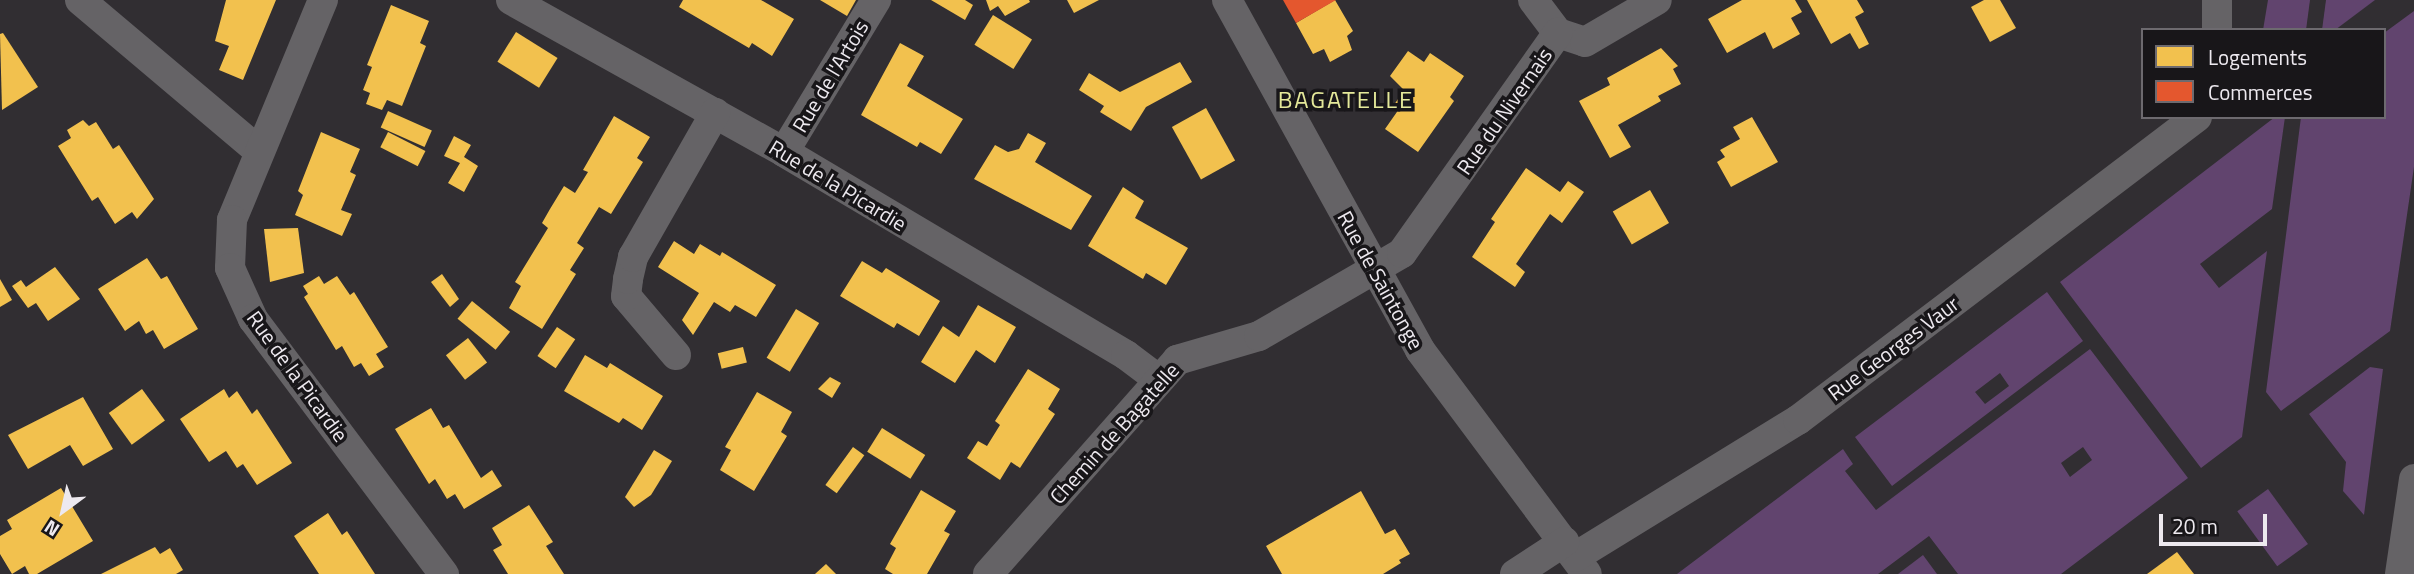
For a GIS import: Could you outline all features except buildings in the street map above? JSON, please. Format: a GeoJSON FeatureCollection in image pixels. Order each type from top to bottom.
{"type":"FeatureCollection","features":[{"type":"Feature","properties":{"kind":"street"},"geometry":{"type":"LineString","coordinates":[[80,0],[260,151]]}},
{"type":"Feature","properties":{"kind":"street","name":"Rue de la Picardie"},"geometry":{"type":"LineString","coordinates":[[323,0],[232,220],[230,268],[253,319],[444,574]]}},
{"type":"Feature","properties":{"kind":"street","name":"Rue de la Picardie"},"geometry":{"type":"LineString","coordinates":[[511,0],[784,152],[1126,355],[1158,379]]}},
{"type":"Feature","properties":{"kind":"street","name":"Rue de l'Artois"},"geometry":{"type":"LineString","coordinates":[[784,152],[876,0]]}},
{"type":"Feature","properties":{"kind":"street","name":"Rue de Saintonge"},"geometry":{"type":"LineString","coordinates":[[1227,0],[1420,351],[1575,558]]}},
{"type":"Feature","properties":{"kind":"street"},"geometry":{"type":"LineString","coordinates":[[1533,0],[1558,33]]}},
{"type":"Feature","properties":{"kind":"street","name":"Rue du Nivernais"},"geometry":{"type":"LineString","coordinates":[[1375,270],[1402,253],[1558,33],[1585,42],[1657,0]]}},
{"type":"Feature","properties":{"kind":"street"},"geometry":{"type":"LineString","coordinates":[[2217,0],[2217,28]]}},
{"type":"Feature","properties":{"kind":"street"},"geometry":{"type":"LineString","coordinates":[[676,355],[626,296],[628,279],[633,257],[715,113]]}},
{"type":"Feature","properties":{"kind":"street","name":"Rue Georges Vaur"},"geometry":{"type":"LineString","coordinates":[[1515,574],[1575,558],[1798,420],[2194,119]]}},
{"type":"Feature","properties":{"kind":"street","name":"Chemin de Bagatelle"},"geometry":{"type":"LineString","coordinates":[[988,574],[1177,360],[1259,336],[1375,270]]}},
{"type":"Feature","properties":{"kind":"street"},"geometry":{"type":"LineString","coordinates":[[2400,574],[2414,479]]}},
{"type":"Feature","properties":{"kind":"shaded area"},"geometry":{"type":"Polygon","coordinates":[[[2268,0],[2310,0],[2306,28],[2263,28],[2268,0]]]}},
{"type":"Feature","properties":{"kind":"shaded area"},"geometry":{"type":"Polygon","coordinates":[[[2326,0],[2375,0],[2338,28],[2322,28],[2326,0]]]}},
{"type":"Feature","properties":{"kind":"shaded area"},"geometry":{"type":"Polygon","coordinates":[[[2414,11],[2414,167],[2390,331],[2281,411],[2266,392],[2301,119],[2386,119],[2386,32],[2414,11]]]}},
{"type":"Feature","properties":{"kind":"shaded area"},"geometry":{"type":"Polygon","coordinates":[[[2272,119],[2285,119],[2272,209],[2200,264],[2219,288],[2267,251],[2242,437],[2201,468],[2060,282],[2272,119]]]}},
{"type":"Feature","properties":{"kind":"shaded area"},"geometry":{"type":"Polygon","coordinates":[[[2047,292],[2083,341],[1892,486],[1855,437],[2047,292]],[[2000,373],[1975,392],[1985,404],[2009,386],[2000,373]]]}},
{"type":"Feature","properties":{"kind":"shaded area"},"geometry":{"type":"Polygon","coordinates":[[[2090,349],[2188,478],[2061,574],[1958,574],[1929,536],[1878,574],[1677,574],[1843,449],[1853,464],[1845,471],[1876,510],[2090,349]],[[2083,447],[2061,463],[2070,477],[2092,460],[2083,447]]]}},
{"type":"Feature","properties":{"kind":"shaded area"},"geometry":{"type":"Polygon","coordinates":[[[2370,367],[2383,369],[2364,515],[2343,491],[2346,462],[2309,414],[2370,367]]]}},
{"type":"Feature","properties":{"kind":"shaded area"},"geometry":{"type":"Polygon","coordinates":[[[2268,489],[2308,544],[2277,566],[2237,511],[2268,489]]]}},
{"type":"Feature","properties":{"kind":"shaded area"},"geometry":{"type":"Polygon","coordinates":[[[1923,555],[1937,574],[1898,574],[1923,555]]]}},
{"type":"Feature","properties":{"kind":"district","name":"BAGATELLE"},"geometry":{"type":"Point","coordinates":[1346,100]}}]}
